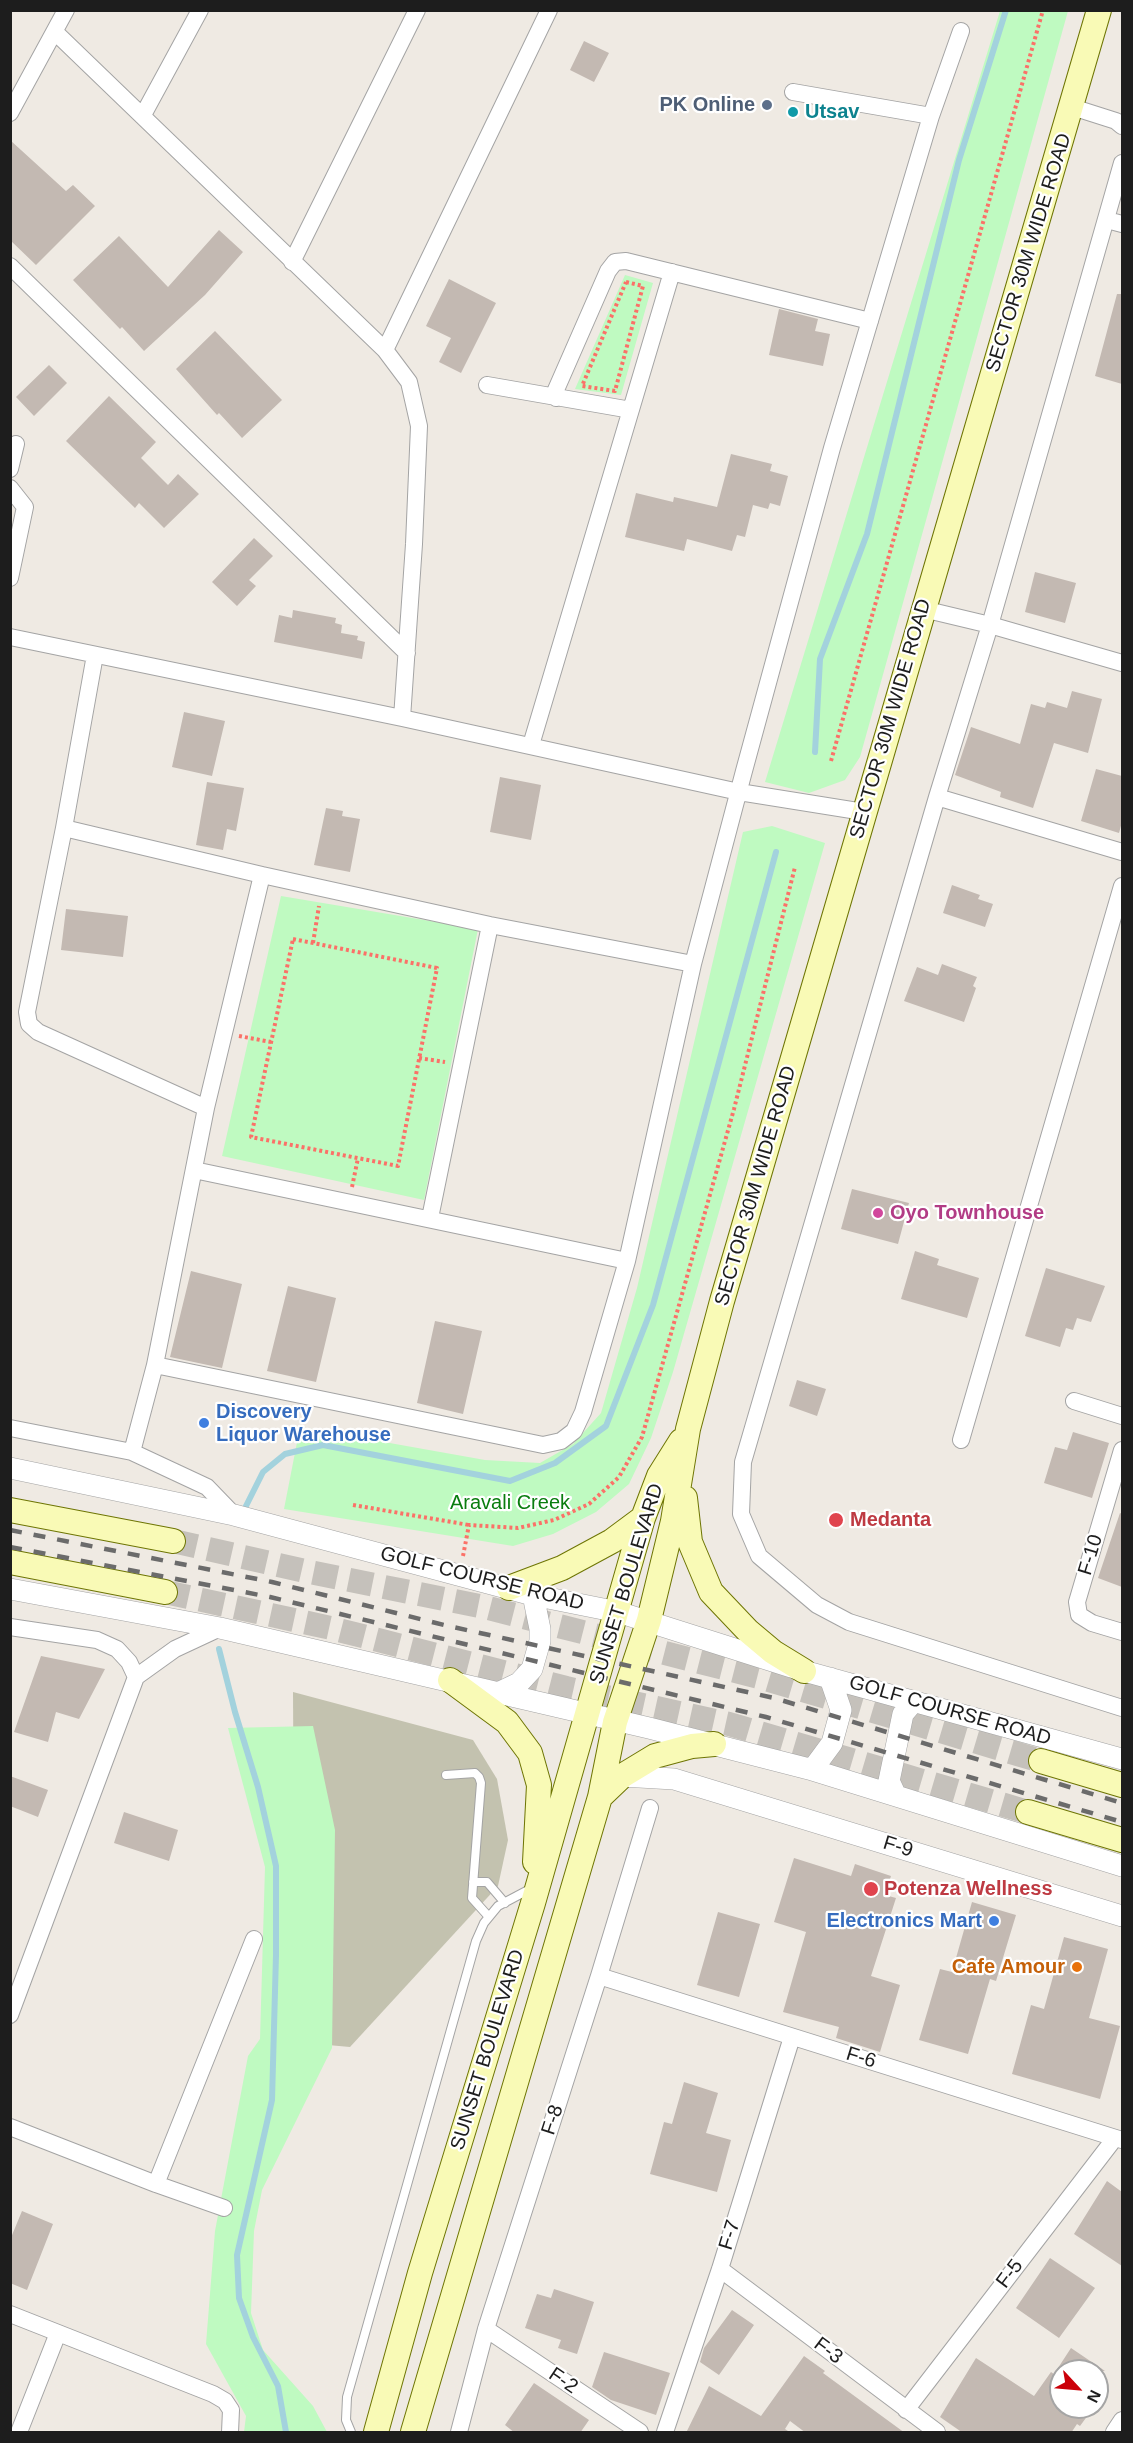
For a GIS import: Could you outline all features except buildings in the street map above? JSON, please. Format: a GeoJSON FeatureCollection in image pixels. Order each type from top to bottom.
{"type":"FeatureCollection","features":[{"type":"Feature","properties":{"kind":"main road","name":"SECTOR 30M WIDE ROAD"},"geometry":{"type":"LineString","coordinates":[[688,1429],[722,1301],[1099,10]]}},
{"type":"Feature","properties":{"kind":"main road","name":"SUNSET BOULEVARD"},"geometry":{"type":"LineString","coordinates":[[376,2433],[420,2273],[618,1612],[643,1518],[659,1476],[688,1429]]}},
{"type":"Feature","properties":{"kind":"main road","name":"SUNSET BOULEVARD"},"geometry":{"type":"LineString","coordinates":[[413,2433],[600,1797],[615,1722],[649,1620],[674,1521],[688,1429]]}},
{"type":"Feature","properties":{"kind":"main road"},"geometry":{"type":"LineString","coordinates":[[688,1429],[684,1487],[690,1542],[711,1592],[748,1631],[773,1652],[804,1671]]}},
{"type":"Feature","properties":{"kind":"main road"},"geometry":{"type":"LineString","coordinates":[[10,1510],[173,1541]]}},
{"type":"Feature","properties":{"kind":"main road"},"geometry":{"type":"LineString","coordinates":[[509,1588],[562,1569],[613,1541],[643,1518]]}},
{"type":"Feature","properties":{"kind":"main road"},"geometry":{"type":"LineString","coordinates":[[10,1562],[165,1592]]}},
{"type":"Feature","properties":{"kind":"main road"},"geometry":{"type":"LineString","coordinates":[[450,1680],[507,1722],[530,1753],[539,1785],[533,1895]]}},
{"type":"Feature","properties":{"kind":"main road"},"geometry":{"type":"LineString","coordinates":[[600,1797],[622,1776],[655,1756],[692,1746],[714,1744]]}},
{"type":"Feature","properties":{"kind":"main road"},"geometry":{"type":"LineString","coordinates":[[1041,1761],[1122,1785]]}},
{"type":"Feature","properties":{"kind":"main road"},"geometry":{"type":"LineString","coordinates":[[1028,1812],[1122,1840]]}},
{"type":"Feature","properties":{"kind":"main road"},"geometry":{"type":"LineString","coordinates":[[420,2273],[458,2286]]}},
{"type":"Feature","properties":{"kind":"street"},"geometry":{"type":"LineString","coordinates":[[10,113],[66,10]]}},
{"type":"Feature","properties":{"kind":"street"},"geometry":{"type":"LineString","coordinates":[[143,115],[200,10]]}},
{"type":"Feature","properties":{"kind":"street"},"geometry":{"type":"LineString","coordinates":[[292,262],[417,10]]}},
{"type":"Feature","properties":{"kind":"street"},"geometry":{"type":"LineString","coordinates":[[385,350],[549,10]]}},
{"type":"Feature","properties":{"kind":"street"},"geometry":{"type":"LineString","coordinates":[[154,1365],[543,1445],[561,1442],[574,1431],[583,1412],[627,1261],[693,964],[832,448],[931,116],[961,31]]}},
{"type":"Feature","properties":{"kind":"street"},"geometry":{"type":"LineString","coordinates":[[54,32],[143,115],[385,350],[409,382],[419,426],[402,718]]}},
{"type":"Feature","properties":{"kind":"street"},"geometry":{"type":"LineString","coordinates":[[793,92],[931,116]]}},
{"type":"Feature","properties":{"kind":"street"},"geometry":{"type":"LineString","coordinates":[[1072,107],[1116,121],[1122,126]]}},
{"type":"Feature","properties":{"kind":"street"},"geometry":{"type":"LineString","coordinates":[[1122,163],[1115,222],[937,797],[743,1462],[741,1514],[759,1556],[817,1605],[849,1622],[1122,1708]]}},
{"type":"Feature","properties":{"kind":"street"},"geometry":{"type":"LineString","coordinates":[[556,398],[555,392],[559,381],[608,271],[615,262],[626,261],[870,321]]}},
{"type":"Feature","properties":{"kind":"street"},"geometry":{"type":"LineString","coordinates":[[10,266],[407,652]]}},
{"type":"Feature","properties":{"kind":"street"},"geometry":{"type":"LineString","coordinates":[[531,745],[672,272]]}},
{"type":"Feature","properties":{"kind":"street"},"geometry":{"type":"LineString","coordinates":[[487,385],[631,410]]}},
{"type":"Feature","properties":{"kind":"street"},"geometry":{"type":"LineString","coordinates":[[10,469],[16,444]]}},
{"type":"Feature","properties":{"kind":"street"},"geometry":{"type":"LineString","coordinates":[[10,488],[25,507],[10,578]]}},
{"type":"Feature","properties":{"kind":"street"},"geometry":{"type":"LineString","coordinates":[[923,609],[990,625],[1122,663]]}},
{"type":"Feature","properties":{"kind":"street"},"geometry":{"type":"LineString","coordinates":[[10,637],[531,745],[738,792],[864,812]]}},
{"type":"Feature","properties":{"kind":"street"},"geometry":{"type":"LineString","coordinates":[[95,655],[64,828],[27,1012],[29,1024],[38,1032],[206,1108]]}},
{"type":"Feature","properties":{"kind":"street"},"geometry":{"type":"LineString","coordinates":[[937,797],[1122,852]]}},
{"type":"Feature","properties":{"kind":"street"},"geometry":{"type":"LineString","coordinates":[[64,828],[262,875],[490,925],[693,964]]}},
{"type":"Feature","properties":{"kind":"street"},"geometry":{"type":"LineString","coordinates":[[132,1452],[154,1365],[206,1108],[262,875]]}},
{"type":"Feature","properties":{"kind":"street"},"geometry":{"type":"LineString","coordinates":[[961,1440],[1122,886]]}},
{"type":"Feature","properties":{"kind":"street"},"geometry":{"type":"LineString","coordinates":[[430,1218],[490,925]]}},
{"type":"Feature","properties":{"kind":"street"},"geometry":{"type":"LineString","coordinates":[[194,1170],[627,1261]]}},
{"type":"Feature","properties":{"kind":"street"},"geometry":{"type":"LineString","coordinates":[[1074,1401],[1122,1416]]}},
{"type":"Feature","properties":{"kind":"street"},"geometry":{"type":"LineString","coordinates":[[10,1428],[132,1452],[207,1487],[234,1515]]}},
{"type":"Feature","properties":{"kind":"street","name":"F-10"},"geometry":{"type":"LineString","coordinates":[[1122,1450],[1077,1602],[1079,1615],[1092,1623],[1122,1632]]}},
{"type":"Feature","properties":{"kind":"street","name":"GOLF COURSE ROAD"},"geometry":{"type":"LineString","coordinates":[[10,1468],[234,1515],[533,1595],[649,1620],[804,1671],[1122,1759]]}},
{"type":"Feature","properties":{"kind":"street"},"geometry":{"type":"LineString","coordinates":[[10,1589],[220,1628],[450,1680],[496,1694],[714,1744],[809,1769],[1122,1866]]}},
{"type":"Feature","properties":{"kind":"street"},"geometry":{"type":"LineString","coordinates":[[496,1694],[519,1683],[532,1669],[540,1641],[533,1595]]}},
{"type":"Feature","properties":{"kind":"street"},"geometry":{"type":"LineString","coordinates":[[10,1627],[97,1640],[117,1649],[129,1662],[136,1677]]}},
{"type":"Feature","properties":{"kind":"street"},"geometry":{"type":"LineString","coordinates":[[10,2015],[136,1677],[175,1649],[220,1628]]}},
{"type":"Feature","properties":{"kind":"street"},"geometry":{"type":"LineString","coordinates":[[809,1769],[815,1766],[832,1743],[841,1710],[830,1678]]}},
{"type":"Feature","properties":{"kind":"street"},"geometry":{"type":"LineString","coordinates":[[896,1796],[889,1781],[903,1714],[914,1701]]}},
{"type":"Feature","properties":{"kind":"street","name":"F-9"},"geometry":{"type":"LineString","coordinates":[[622,1776],[674,1779],[1122,1916]]}},
{"type":"Feature","properties":{"kind":"street","name":"F-8"},"geometry":{"type":"LineString","coordinates":[[459,2433],[486,2329],[650,1808]]}},
{"type":"Feature","properties":{"kind":"street"},"geometry":{"type":"LineString","coordinates":[[156,2184],[254,1939]]}},
{"type":"Feature","properties":{"kind":"street","name":"F-6"},"geometry":{"type":"LineString","coordinates":[[599,1976],[1119,2139]]}},
{"type":"Feature","properties":{"kind":"street","name":"F-7"},"geometry":{"type":"LineString","coordinates":[[665,2433],[720,2269],[792,2037]]}},
{"type":"Feature","properties":{"kind":"street"},"geometry":{"type":"LineString","coordinates":[[10,2127],[224,2208]]}},
{"type":"Feature","properties":{"kind":"street","name":"F-5"},"geometry":{"type":"LineString","coordinates":[[906,2410],[1119,2139]]}},
{"type":"Feature","properties":{"kind":"street","name":"F-3"},"geometry":{"type":"LineString","coordinates":[[720,2269],[937,2433]]}},
{"type":"Feature","properties":{"kind":"street"},"geometry":{"type":"LineString","coordinates":[[10,2314],[225,2401],[231,2410],[230,2433]]}},
{"type":"Feature","properties":{"kind":"street","name":"F-2"},"geometry":{"type":"LineString","coordinates":[[486,2329],[640,2433]]}},
{"type":"Feature","properties":{"kind":"street"},"geometry":{"type":"LineString","coordinates":[[19,2433],[58,2333]]}},
{"type":"Feature","properties":{"kind":"street"},"geometry":{"type":"LineString","coordinates":[[1114,2433],[1122,2420]]}},
{"type":"Feature","properties":{"kind":"lane"},"geometry":{"type":"LineString","coordinates":[[446,1775],[475,1773],[479,1776],[481,1783],[472,1898],[489,1917]]}},
{"type":"Feature","properties":{"kind":"lane"},"geometry":{"type":"LineString","coordinates":[[473,1882],[487,1882],[505,1902]]}},
{"type":"Feature","properties":{"kind":"lane"},"geometry":{"type":"LineString","coordinates":[[351,2433],[346,2420],[347,2397],[476,1941],[498,1906],[533,1895]]}},
{"type":"Feature","properties":{"kind":"path"},"geometry":{"type":"LineString","coordinates":[[831,761],[1043,10]]}},
{"type":"Feature","properties":{"kind":"path"},"geometry":{"type":"LineString","coordinates":[[626,282],[643,286],[615,391],[582,386],[626,282]]}},
{"type":"Feature","properties":{"kind":"path"},"geometry":{"type":"LineString","coordinates":[[353,1505],[469,1525],[518,1528],[554,1520],[589,1504],[619,1477],[642,1437],[734,1109],[795,867]]}},
{"type":"Feature","properties":{"kind":"path"},"geometry":{"type":"LineString","coordinates":[[313,943],[322,888]]}},
{"type":"Feature","properties":{"kind":"path"},"geometry":{"type":"LineString","coordinates":[[293,939],[437,968],[398,1167],[251,1137],[271,1042],[293,939]]}},
{"type":"Feature","properties":{"kind":"path"},"geometry":{"type":"LineString","coordinates":[[224,1034],[271,1042]]}},
{"type":"Feature","properties":{"kind":"path"},"geometry":{"type":"LineString","coordinates":[[419,1058],[461,1065]]}},
{"type":"Feature","properties":{"kind":"path"},"geometry":{"type":"LineString","coordinates":[[349,1202],[358,1158]]}},
{"type":"Feature","properties":{"kind":"path"},"geometry":{"type":"LineString","coordinates":[[459,1574],[469,1525]]}},
{"type":"Feature","properties":{"kind":"shaded area"},"geometry":{"type":"Polygon","coordinates":[[[293,1692],[473,1740],[497,1779],[508,1840],[498,1886],[350,2047],[295,2042],[293,1692]]]}},
{"type":"Feature","properties":{"kind":"green space"},"geometry":{"type":"Polygon","coordinates":[[[1000,11],[1068,11],[860,757],[845,780],[809,793],[765,782],[1000,11]]]}},
{"type":"Feature","properties":{"kind":"green space"},"geometry":{"type":"Polygon","coordinates":[[[625,275],[653,283],[621,395],[575,389],[625,275]]]}},
{"type":"Feature","properties":{"kind":"green space","name":"Aravali Creek"},"geometry":{"type":"Polygon","coordinates":[[[772,826],[825,843],[673,1372],[651,1438],[629,1484],[596,1512],[553,1534],[513,1546],[284,1509],[300,1427],[485,1460],[540,1463],[573,1444],[601,1413],[637,1288],[743,832],[772,826]]]}},
{"type":"Feature","properties":{"kind":"green space"},"geometry":{"type":"Polygon","coordinates":[[[281,896],[478,929],[424,1200],[222,1156],[281,896]]]}},
{"type":"Feature","properties":{"kind":"green space"},"geometry":{"type":"Polygon","coordinates":[[[313,1726],[335,1830],[332,2048],[262,2190],[254,2231],[251,2313],[263,2350],[313,2406],[327,2432],[244,2432],[246,2416],[206,2344],[215,2231],[248,2056],[260,2039],[265,1867],[228,1728],[313,1726]]]}},
{"type":"Feature","properties":{"kind":"waterway"},"geometry":{"type":"LineString","coordinates":[[815,752],[820,659],[867,534],[959,160],[1006,10]]}},
{"type":"Feature","properties":{"kind":"waterway"},"geometry":{"type":"LineString","coordinates":[[243,1512],[263,1472],[285,1454],[323,1445],[510,1481],[555,1463],[606,1426],[653,1305],[776,852]]}},
{"type":"Feature","properties":{"kind":"waterway"},"geometry":{"type":"LineString","coordinates":[[219,1649],[258,1787],[276,1866],[272,2100],[237,2255],[239,2298],[253,2337],[278,2386],[286,2432]]}},
{"type":"Feature","properties":{"kind":"tunnel"},"geometry":{"type":"LineString","coordinates":[[173,1541],[305,1571],[484,1607],[759,1677],[1041,1761]]}},
{"type":"Feature","properties":{"kind":"tunnel"},"geometry":{"type":"LineString","coordinates":[[165,1592],[331,1628],[566,1688],[729,1724],[1028,1812]]}},
{"type":"Feature","properties":{"kind":"railway"},"geometry":{"type":"LineString","coordinates":[[10,1530],[272,1582],[444,1625],[774,1698],[1122,1803]]}},
{"type":"Feature","properties":{"kind":"railway"},"geometry":{"type":"LineString","coordinates":[[10,1547],[270,1597],[766,1717],[1122,1822]]}},
{"type":"Feature","properties":{"kind":"place","name":"PK Online"},"geometry":{"type":"Point","coordinates":[767,105]}},
{"type":"Feature","properties":{"kind":"place","name":"Utsav"},"geometry":{"type":"Point","coordinates":[793,112]}},
{"type":"Feature","properties":{"kind":"place","name":"Oyo Townhouse"},"geometry":{"type":"Point","coordinates":[878,1213]}},
{"type":"Feature","properties":{"kind":"place","name":"Discovery Liquor Warehouse"},"geometry":{"type":"Point","coordinates":[204,1423]}},
{"type":"Feature","properties":{"kind":"place","name":"Medanta"},"geometry":{"type":"Point","coordinates":[836,1520]}},
{"type":"Feature","properties":{"kind":"place","name":"Potenza Wellness"},"geometry":{"type":"Point","coordinates":[871,1889]}},
{"type":"Feature","properties":{"kind":"place","name":"Electronics Mart"},"geometry":{"type":"Point","coordinates":[994,1921]}},
{"type":"Feature","properties":{"kind":"place","name":"Cafe Amour"},"geometry":{"type":"Point","coordinates":[1077,1967]}}]}
